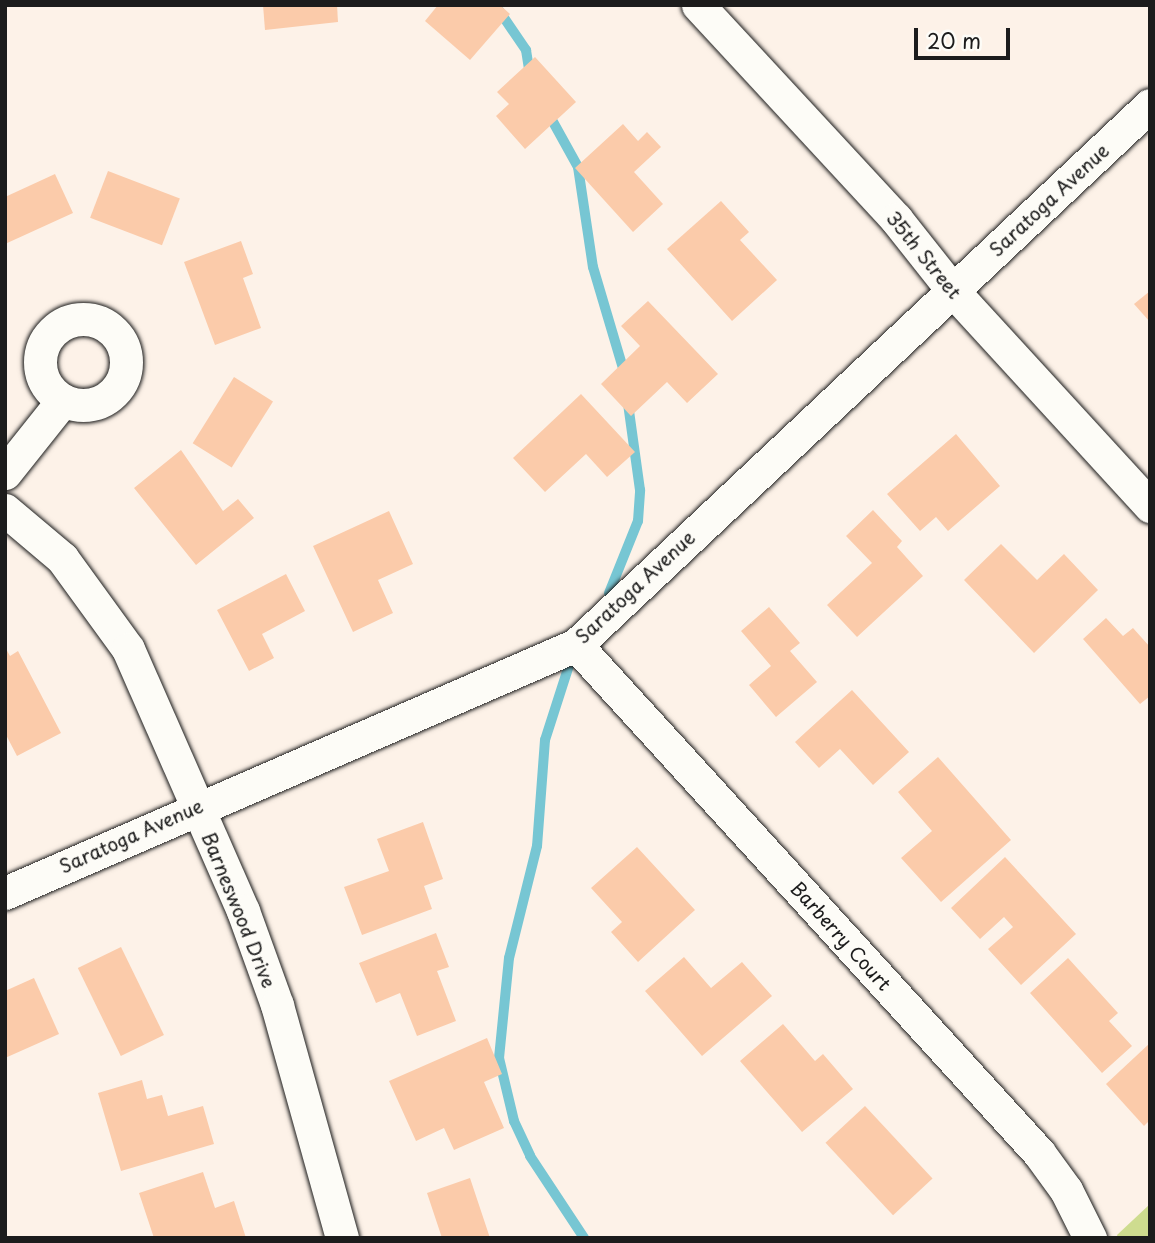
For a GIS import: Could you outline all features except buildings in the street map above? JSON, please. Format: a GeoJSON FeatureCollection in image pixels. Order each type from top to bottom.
{"type":"FeatureCollection","features":[{"type":"Feature","properties":{"kind":"street","name":"35th Street"},"geometry":{"type":"LineString","coordinates":[[698,5],[896,219],[953,291],[1150,506]]}},
{"type":"Feature","properties":{"kind":"street","name":"Saratoga Avenue"},"geometry":{"type":"LineString","coordinates":[[5,892],[196,806],[430,712],[576,645],[1150,106]]}},
{"type":"Feature","properties":{"kind":"street"},"geometry":{"type":"LineString","coordinates":[[5,473],[63,400]]}},
{"type":"Feature","properties":{"kind":"street","name":"Barneswood Drive"},"geometry":{"type":"LineString","coordinates":[[5,510],[62,558],[128,649],[243,911],[277,1005],[342,1238]]}},
{"type":"Feature","properties":{"kind":"street","name":"Barberry Court"},"geometry":{"type":"LineString","coordinates":[[576,645],[1039,1153],[1066,1189],[1090,1238]]}},
{"type":"Feature","properties":{"kind":"green space"},"geometry":{"type":"Polygon","coordinates":[[[1150,1204],[1150,1238],[1118,1238],[1117,1235],[1150,1204]]]}},
{"type":"Feature","properties":{"kind":"waterway"},"geometry":{"type":"LineString","coordinates":[[498,9],[526,50],[530,76]]}},
{"type":"Feature","properties":{"kind":"waterway"},"geometry":{"type":"LineString","coordinates":[[547,111],[578,167],[593,267],[625,375]]}},
{"type":"Feature","properties":{"kind":"waterway"},"geometry":{"type":"LineString","coordinates":[[609,593],[638,521],[640,490],[628,404]]}},
{"type":"Feature","properties":{"kind":"waterway"},"geometry":{"type":"LineString","coordinates":[[572,656],[545,740],[537,846],[509,958],[499,1058],[514,1121],[530,1156],[584,1238]]}}]}
